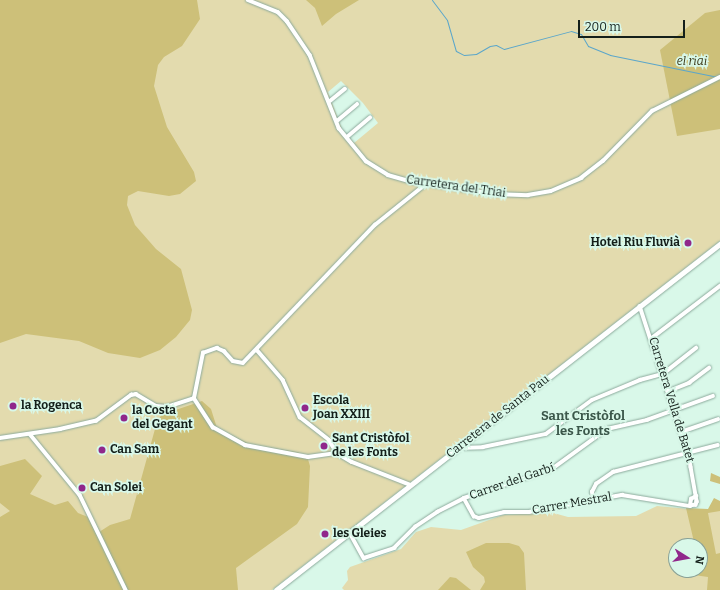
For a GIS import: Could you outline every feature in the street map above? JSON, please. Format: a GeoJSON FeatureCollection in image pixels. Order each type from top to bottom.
{"type":"FeatureCollection","features":[{"type":"Feature","properties":{"kind":"main road","name":"Carretera de Santa Pau"},"geometry":{"type":"LineString","coordinates":[[276,590],[720,244]]}},
{"type":"Feature","properties":{"kind":"street","name":"Carretera del Triai"},"geometry":{"type":"LineString","coordinates":[[248,0],[278,12],[287,21],[308,52],[330,101],[337,121],[347,137],[366,161],[388,174],[427,183],[494,194],[528,195],[551,190],[581,178],[603,161],[652,111],[720,77]]}},
{"type":"Feature","properties":{"kind":"street"},"geometry":{"type":"LineString","coordinates":[[330,101],[345,89]]}},
{"type":"Feature","properties":{"kind":"street"},"geometry":{"type":"LineString","coordinates":[[337,121],[357,104]]}},
{"type":"Feature","properties":{"kind":"street"},"geometry":{"type":"LineString","coordinates":[[347,137],[370,118]]}},
{"type":"Feature","properties":{"kind":"street"},"geometry":{"type":"LineString","coordinates":[[337,453],[315,458],[295,456],[245,445],[213,427],[194,398],[203,353],[214,348],[221,349],[238,364],[243,363],[375,225],[427,183]]}},
{"type":"Feature","properties":{"kind":"street"},"geometry":{"type":"LineString","coordinates":[[652,338],[720,286]]}},
{"type":"Feature","properties":{"kind":"street","name":"Carretera Vella de Batet"},"geometry":{"type":"LineString","coordinates":[[640,306],[652,338],[688,455],[696,496]]}},
{"type":"Feature","properties":{"kind":"street"},"geometry":{"type":"LineString","coordinates":[[459,448],[483,447],[540,436],[597,398],[640,380],[663,374],[696,348]]}},
{"type":"Feature","properties":{"kind":"street"},"geometry":{"type":"LineString","coordinates":[[257,350],[284,380],[300,417],[329,440],[337,453],[352,462],[411,485]]}},
{"type":"Feature","properties":{"kind":"street"},"geometry":{"type":"LineString","coordinates":[[669,391],[689,383],[709,368]]}},
{"type":"Feature","properties":{"kind":"street"},"geometry":{"type":"LineString","coordinates":[[0,438],[30,434],[96,421],[131,394],[136,394],[156,406],[167,407],[194,398]]}},
{"type":"Feature","properties":{"kind":"street","name":"Carrer del Garbí"},"geometry":{"type":"LineString","coordinates":[[350,533],[364,558],[394,548],[424,520],[464,498],[552,469],[611,427],[647,420],[713,396]]}},
{"type":"Feature","properties":{"kind":"street"},"geometry":{"type":"LineString","coordinates":[[681,432],[718,419]]}},
{"type":"Feature","properties":{"kind":"street"},"geometry":{"type":"LineString","coordinates":[[30,434],[80,495],[126,590]]}},
{"type":"Feature","properties":{"kind":"street"},"geometry":{"type":"LineString","coordinates":[[593,500],[593,487],[608,474],[625,468],[688,455],[718,445]]}},
{"type":"Feature","properties":{"kind":"street","name":"Carrer Mestral"},"geometry":{"type":"LineString","coordinates":[[464,498],[474,516],[480,518],[628,495],[690,506]]}},
{"type":"Feature","properties":{"kind":"street"},"geometry":{"type":"LineString","coordinates":[[696,496],[697,504],[690,506],[691,499],[696,496]]}},
{"type":"Feature","properties":{"kind":"green space"},"geometry":{"type":"Polygon","coordinates":[[[0,0],[720,0],[720,241],[272,590],[0,590],[0,0]],[[341,81],[328,92],[342,129],[354,143],[378,123],[363,103],[341,81]]]}},
{"type":"Feature","properties":{"kind":"green space"},"geometry":{"type":"Polygon","coordinates":[[[0,0],[197,0],[200,19],[182,46],[164,57],[158,65],[154,86],[167,127],[194,172],[196,181],[180,194],[169,196],[138,191],[128,196],[127,205],[135,225],[156,249],[181,269],[192,310],[190,320],[176,337],[160,350],[140,358],[108,353],[79,341],[26,334],[0,343],[0,0]]]}},
{"type":"Feature","properties":{"kind":"green space"},"geometry":{"type":"Polygon","coordinates":[[[306,0],[359,0],[336,14],[322,26],[315,8],[306,0]]]}},
{"type":"Feature","properties":{"kind":"green space","name":"el riai"},"geometry":{"type":"Polygon","coordinates":[[[720,10],[720,129],[677,136],[660,50],[705,13],[720,10]]]}},
{"type":"Feature","properties":{"kind":"green space"},"geometry":{"type":"Polygon","coordinates":[[[202,401],[211,409],[217,428],[250,444],[297,452],[307,456],[310,466],[308,507],[297,524],[236,568],[238,590],[0,590],[0,517],[10,511],[0,503],[0,466],[25,459],[42,476],[30,494],[55,505],[68,501],[78,513],[88,517],[96,534],[110,525],[130,519],[155,429],[161,415],[202,401]]]}},
{"type":"Feature","properties":{"kind":"green space"},"geometry":{"type":"Polygon","coordinates":[[[711,473],[720,477],[720,484],[710,481],[711,473]]]}},
{"type":"Feature","properties":{"kind":"green space"},"geometry":{"type":"Polygon","coordinates":[[[714,498],[720,501],[720,511],[708,513],[716,554],[720,553],[720,590],[707,590],[708,538],[693,538],[686,508],[708,509],[714,498]]]}},
{"type":"Feature","properties":{"kind":"green space"},"geometry":{"type":"Polygon","coordinates":[[[657,506],[710,511],[720,509],[720,590],[344,590],[342,588],[348,580],[347,571],[350,567],[401,549],[416,532],[431,527],[461,530],[503,515],[550,512],[568,517],[636,516],[657,506]]]}},
{"type":"Feature","properties":{"kind":"green space"},"geometry":{"type":"Polygon","coordinates":[[[486,543],[509,543],[519,546],[524,553],[526,590],[480,590],[485,582],[484,577],[473,567],[466,552],[486,543]]]}},
{"type":"Feature","properties":{"kind":"green space"},"geometry":{"type":"Polygon","coordinates":[[[450,577],[456,578],[471,590],[438,590],[450,577]]]}},
{"type":"Feature","properties":{"kind":"waterway"},"geometry":{"type":"LineString","coordinates":[[432,0],[447,20],[456,51],[464,55],[476,54],[490,46],[496,45],[504,49],[571,31],[581,34],[588,46],[610,55],[718,77]]}},
{"type":"Feature","properties":{"kind":"place","name":"Hotel Riu Fluvià"},"geometry":{"type":"Point","coordinates":[688,243]}},
{"type":"Feature","properties":{"kind":"place","name":"la Rogenca"},"geometry":{"type":"Point","coordinates":[13,406]}},
{"type":"Feature","properties":{"kind":"place","name":"Escola Joan XXIII"},"geometry":{"type":"Point","coordinates":[305,408]}},
{"type":"Feature","properties":{"kind":"place","name":"la Costa del Gegant"},"geometry":{"type":"Point","coordinates":[124,418]}},
{"type":"Feature","properties":{"kind":"place","name":"Sant Cristòfol de les Fonts"},"geometry":{"type":"Point","coordinates":[324,446]}},
{"type":"Feature","properties":{"kind":"place","name":"Can Sam"},"geometry":{"type":"Point","coordinates":[102,450]}},
{"type":"Feature","properties":{"kind":"place","name":"Can Solei"},"geometry":{"type":"Point","coordinates":[82,488]}},
{"type":"Feature","properties":{"kind":"place","name":"les Gleies"},"geometry":{"type":"Point","coordinates":[325,534]}},
{"type":"Feature","properties":{"kind":"district","name":"Sant Cristòfol les Fonts"},"geometry":{"type":"Point","coordinates":[583,424]}}]}
